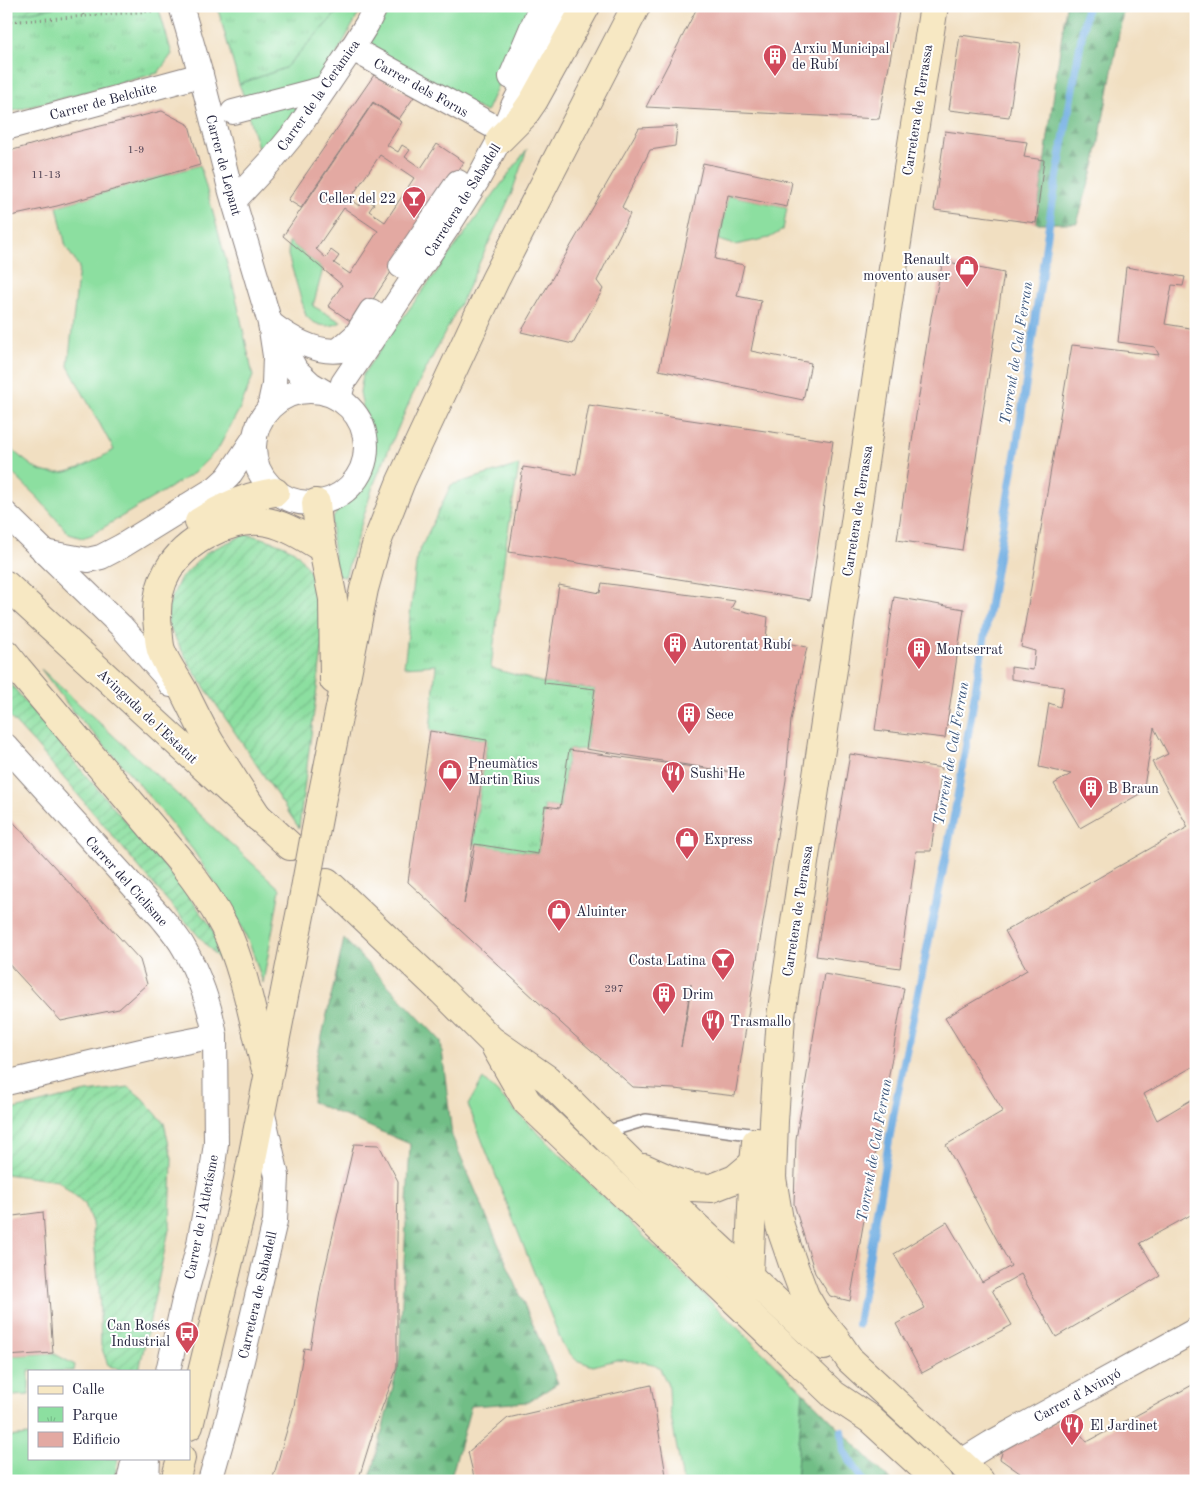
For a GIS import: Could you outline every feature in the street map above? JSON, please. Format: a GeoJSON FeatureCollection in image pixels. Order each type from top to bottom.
{"type":"FeatureCollection","features":[{"type":"Feature","properties":{"kind":"main road"},"geometry":{"type":"LineString","coordinates":[[495,132],[523,116],[534,100],[586,6]]}},
{"type":"Feature","properties":{"kind":"main road"},"geometry":{"type":"LineString","coordinates":[[190,1422],[244,1199],[336,724],[364,588],[378,542],[401,481],[496,280],[636,6]]}},
{"type":"Feature","properties":{"kind":"main road","name":"Carretera de Terrassa"},"geometry":{"type":"LineString","coordinates":[[781,1016],[934,6]]}},
{"type":"Feature","properties":{"kind":"main road"},"geometry":{"type":"LineString","coordinates":[[258,817],[210,742],[161,650],[150,614],[149,596],[156,571],[166,555],[191,529],[218,510],[258,494],[275,492]]}},
{"type":"Feature","properties":{"kind":"main road"},"geometry":{"type":"LineString","coordinates":[[316,503],[322,548],[333,599],[333,662],[336,724]]}},
{"type":"Feature","properties":{"kind":"main road"},"geometry":{"type":"LineString","coordinates":[[161,650],[156,612],[160,587],[172,564],[188,546],[209,533],[230,524],[254,520],[284,526],[322,548]]}},
{"type":"Feature","properties":{"kind":"main road","name":"Avinguda de l'Estatut"},"geometry":{"type":"LineString","coordinates":[[6,585],[290,846]]}},
{"type":"Feature","properties":{"kind":"main road"},"geometry":{"type":"LineString","coordinates":[[6,654],[181,862],[204,892],[224,927],[239,964],[267,1074]]}},
{"type":"Feature","properties":{"kind":"main road"},"geometry":{"type":"LineString","coordinates":[[328,882],[491,1040],[547,1079],[690,1220],[826,1347],[850,1360]]}},
{"type":"Feature","properties":{"kind":"main road"},"geometry":{"type":"LineString","coordinates":[[781,1016],[763,1095],[757,1135],[749,1274],[755,1292],[764,1306],[846,1386],[870,1419]]}},
{"type":"Feature","properties":{"kind":"main road"},"geometry":{"type":"LineString","coordinates":[[781,1016],[772,1178],[780,1226],[805,1296],[816,1315],[850,1360],[980,1481]]}},
{"type":"Feature","properties":{"kind":"main road"},"geometry":{"type":"LineString","coordinates":[[491,1040],[528,1102],[834,1395],[870,1419],[938,1481]]}},
{"type":"Feature","properties":{"kind":"main road"},"geometry":{"type":"LineString","coordinates":[[631,1162],[691,1187],[712,1188],[735,1179],[754,1162]]}},
{"type":"Feature","properties":{"kind":"main road"},"geometry":{"type":"LineString","coordinates":[[175,1481],[180,1460]]}},
{"type":"Feature","properties":{"kind":"street","name":"Carrer de Lepant"},"geometry":{"type":"LineString","coordinates":[[181,6],[234,202],[270,323],[275,356],[274,385],[269,408]]}},
{"type":"Feature","properties":{"kind":"street","name":"Carrer de la Ceràmica"},"geometry":{"type":"LineString","coordinates":[[234,202],[299,127],[352,48],[376,6]]}},
{"type":"Feature","properties":{"kind":"street"},"geometry":{"type":"LineString","coordinates":[[270,323],[299,342],[327,350],[339,350],[356,335],[471,162],[495,132],[541,6]]}},
{"type":"Feature","properties":{"kind":"street","name":"Carretera de Sabadell"},"geometry":{"type":"LineString","coordinates":[[332,396],[343,383],[448,228],[477,180],[495,132],[513,106],[564,6]]}},
{"type":"Feature","properties":{"kind":"street","name":"Carrer dels Forns"},"geometry":{"type":"LineString","coordinates":[[352,48],[495,132]]}},
{"type":"Feature","properties":{"kind":"street","name":"Carrer de Belchite"},"geometry":{"type":"LineString","coordinates":[[6,128],[200,75]]}},
{"type":"Feature","properties":{"kind":"street"},"geometry":{"type":"LineString","coordinates":[[233,112],[326,88]]}},
{"type":"Feature","properties":{"kind":"street","name":"Carretera de Sabadell"},"geometry":{"type":"LineString","coordinates":[[339,350],[351,347],[363,340],[393,308]]}},
{"type":"Feature","properties":{"kind":"street","name":"Carrer de Lepant"},"geometry":{"type":"LineString","coordinates":[[270,323],[296,370],[311,384],[332,396]]}},
{"type":"Feature","properties":{"kind":"street"},"geometry":{"type":"LineString","coordinates":[[302,391],[313,391],[332,396],[347,405],[356,415],[362,426],[366,439],[366,451],[360,474],[351,486],[331,499],[316,503],[295,502],[285,498],[266,483],[259,472],[255,460],[253,446],[260,420],[269,408],[289,395],[302,391]]}},
{"type":"Feature","properties":{"kind":"street"},"geometry":{"type":"LineString","coordinates":[[44,552],[88,560],[100,557],[122,546],[216,488],[228,477],[255,437]]}},
{"type":"Feature","properties":{"kind":"street","name":"Avinguda de l'Estatut"},"geometry":{"type":"LineString","coordinates":[[6,514],[121,626],[164,675],[210,742]]}},
{"type":"Feature","properties":{"kind":"street","name":"Carrer del Ciclisme"},"geometry":{"type":"LineString","coordinates":[[6,746],[161,917],[184,947],[198,976],[214,1026],[215,1036]]}},
{"type":"Feature","properties":{"kind":"street"},"geometry":{"type":"LineString","coordinates":[[6,1083],[154,1048],[215,1036]]}},
{"type":"Feature","properties":{"kind":"street","name":"Carrer de l'Atletísme"},"geometry":{"type":"LineString","coordinates":[[168,1370],[198,1249],[212,1172],[216,1143],[215,1036]]}},
{"type":"Feature","properties":{"kind":"street","name":"Carretera de Sabadell"},"geometry":{"type":"LineString","coordinates":[[210,1481],[229,1415],[275,1221],[277,1176],[261,1106]]}},
{"type":"Feature","properties":{"kind":"street","name":"Carrer d'Avinyó"},"geometry":{"type":"LineString","coordinates":[[960,1462],[1196,1330]]}},
{"type":"Feature","properties":{"kind":"street"},"geometry":{"type":"LineString","coordinates":[[129,1481],[132,1467],[136,1460]]}},
{"type":"Feature","properties":{"kind":"street"},"geometry":{"type":"LineString","coordinates":[[147,1481],[148,1460]]}},
{"type":"Feature","properties":{"kind":"lane"},"geometry":{"type":"LineString","coordinates":[[602,1133],[646,1120],[757,1135]]}},
{"type":"Feature","properties":{"kind":"path"},"geometry":{"type":"LineString","coordinates":[[76,6],[84,17]]}},
{"type":"Feature","properties":{"kind":"path"},"geometry":{"type":"LineString","coordinates":[[6,22],[153,11]]}},
{"type":"Feature","properties":{"kind":"green space"},"geometry":{"type":"Polygon","coordinates":[[[6,6],[158,6],[172,54],[158,73],[6,113],[6,6]]]}},
{"type":"Feature","properties":{"kind":"green space"},"geometry":{"type":"Polygon","coordinates":[[[6,6],[62,6],[6,17],[6,6]]]}},
{"type":"Feature","properties":{"kind":"green space"},"geometry":{"type":"Polygon","coordinates":[[[217,6],[343,6],[285,68],[239,84],[217,6]]]}},
{"type":"Feature","properties":{"kind":"green space"},"geometry":{"type":"Polygon","coordinates":[[[343,6],[363,6],[323,79],[246,102],[239,84],[285,68],[343,6]]]}},
{"type":"Feature","properties":{"kind":"green space"},"geometry":{"type":"Polygon","coordinates":[[[386,6],[530,6],[522,31],[486,112],[365,49],[386,6]]]}},
{"type":"Feature","properties":{"kind":"green space"},"geometry":{"type":"Polygon","coordinates":[[[1066,6],[1124,6],[1095,163],[1077,223],[1036,223],[1066,6]]]}},
{"type":"Feature","properties":{"kind":"green space"},"geometry":{"type":"Polygon","coordinates":[[[298,98],[300,108],[262,160],[247,112],[298,98]]]}},
{"type":"Feature","properties":{"kind":"green space"},"geometry":{"type":"Polygon","coordinates":[[[527,149],[511,195],[463,298],[411,398],[373,486],[345,577],[336,575],[332,520],[342,502],[358,491],[372,466],[374,445],[360,392],[363,374],[527,149]]]}},
{"type":"Feature","properties":{"kind":"green space"},"geometry":{"type":"Polygon","coordinates":[[[200,165],[236,297],[253,376],[239,410],[218,449],[194,473],[91,535],[82,538],[69,534],[38,498],[6,467],[6,445],[37,469],[56,473],[77,469],[114,450],[68,366],[79,267],[66,247],[57,206],[200,165]]]}},
{"type":"Feature","properties":{"kind":"green space"},"geometry":{"type":"Polygon","coordinates":[[[728,195],[787,207],[783,230],[769,238],[735,245],[719,240],[728,195]]]}},
{"type":"Feature","properties":{"kind":"green space"},"geometry":{"type":"Polygon","coordinates":[[[289,241],[323,269],[313,306],[341,322],[327,326],[318,324],[306,316],[288,255],[289,241]]]}},
{"type":"Feature","properties":{"kind":"green space"},"geometry":{"type":"Polygon","coordinates":[[[519,465],[506,544],[491,668],[544,683],[595,689],[586,749],[569,750],[560,808],[545,806],[538,854],[473,844],[487,740],[430,731],[436,665],[404,667],[417,556],[451,485],[519,465]]]}},
{"type":"Feature","properties":{"kind":"green space"},"geometry":{"type":"Polygon","coordinates":[[[246,534],[276,543],[298,554],[328,603],[299,828],[191,667],[168,625],[168,606],[180,579],[207,552],[246,534]]]}},
{"type":"Feature","properties":{"kind":"green space"},"geometry":{"type":"Polygon","coordinates":[[[41,669],[280,889],[263,983],[251,947],[237,917],[193,850],[134,778],[71,709],[41,669]]]}},
{"type":"Feature","properties":{"kind":"green space"},"geometry":{"type":"Polygon","coordinates":[[[6,678],[82,771],[177,881],[211,926],[225,966],[35,744],[6,713],[6,678]]]}},
{"type":"Feature","properties":{"kind":"green space"},"geometry":{"type":"Polygon","coordinates":[[[344,939],[441,1041],[452,1136],[558,1383],[528,1402],[471,1406],[450,1481],[369,1481],[399,1361],[410,1144],[312,1102],[315,1067],[344,939]]]}},
{"type":"Feature","properties":{"kind":"green space"},"geometry":{"type":"Polygon","coordinates":[[[483,1079],[803,1392],[796,1481],[683,1481],[670,1411],[669,1387],[660,1369],[653,1364],[616,1360],[593,1366],[576,1360],[563,1346],[468,1105],[483,1079]]]}},
{"type":"Feature","properties":{"kind":"green space"},"geometry":{"type":"Polygon","coordinates":[[[129,1087],[143,1099],[164,1123],[172,1159],[170,1225],[139,1370],[119,1370],[108,1365],[101,1346],[99,1287],[92,1223],[85,1204],[58,1181],[6,1174],[6,1111],[87,1092],[129,1087]]]}},
{"type":"Feature","properties":{"kind":"green space"},"geometry":{"type":"Polygon","coordinates":[[[53,1353],[75,1365],[74,1370],[28,1370],[28,1395],[12,1396],[6,1387],[6,1356],[53,1353]]]}},
{"type":"Feature","properties":{"kind":"green space"},"geometry":{"type":"Polygon","coordinates":[[[803,1392],[891,1481],[796,1481],[803,1392]]]}},
{"type":"Feature","properties":{"kind":"green space"},"geometry":{"type":"Polygon","coordinates":[[[28,1435],[28,1460],[118,1460],[114,1481],[6,1481],[6,1437],[28,1435]]]}},
{"type":"Feature","properties":{"kind":"building","name":"Arxiu Municipal de Rubí"},"geometry":{"type":"Polygon","coordinates":[[[698,6],[900,6],[879,119],[646,107],[698,6]]]}},
{"type":"Feature","properties":{"kind":"building"},"geometry":{"type":"Polygon","coordinates":[[[960,35],[1020,43],[1009,117],[949,110],[960,35]]]}},
{"type":"Feature","properties":{"kind":"building"},"geometry":{"type":"Polygon","coordinates":[[[374,75],[414,97],[399,119],[373,102],[301,208],[288,200],[374,75]]]}},
{"type":"Feature","properties":{"kind":"building"},"geometry":{"type":"Polygon","coordinates":[[[373,103],[402,122],[387,145],[398,152],[402,145],[410,150],[405,157],[421,168],[437,144],[464,162],[356,325],[328,306],[342,285],[283,236],[373,103]],[[380,155],[350,199],[359,206],[365,198],[374,204],[369,211],[385,222],[414,178],[380,155]],[[344,208],[316,249],[326,258],[331,250],[339,256],[334,263],[350,274],[378,231],[344,208]]]}},
{"type":"Feature","properties":{"kind":"building"},"geometry":{"type":"Polygon","coordinates":[[[162,111],[189,125],[200,165],[57,206],[6,217],[6,152],[72,133],[162,111]]]}},
{"type":"Feature","properties":{"kind":"building"},"geometry":{"type":"Polygon","coordinates":[[[677,126],[675,146],[650,150],[622,207],[630,214],[597,281],[603,289],[573,344],[521,332],[639,128],[677,126]]]}},
{"type":"Feature","properties":{"kind":"building"},"geometry":{"type":"Polygon","coordinates":[[[945,131],[1027,142],[1024,157],[1044,160],[1036,223],[934,210],[945,131]]]}},
{"type":"Feature","properties":{"kind":"building"},"geometry":{"type":"Polygon","coordinates":[[[703,163],[792,182],[787,207],[728,195],[715,259],[744,265],[737,296],[761,301],[751,351],[811,363],[803,400],[659,370],[703,163]]]}},
{"type":"Feature","properties":{"kind":"building"},"geometry":{"type":"Polygon","coordinates":[[[943,261],[1004,273],[962,550],[897,540],[931,317],[943,261]]]}},
{"type":"Feature","properties":{"kind":"building","name":"B Braun"},"geometry":{"type":"Polygon","coordinates":[[[1126,267],[1185,277],[1183,286],[1172,285],[1165,324],[1196,329],[1196,1065],[1144,1094],[1157,1120],[1196,1097],[1196,1212],[1140,1243],[1160,1276],[1056,1337],[1021,1274],[992,1290],[1012,1325],[922,1373],[896,1324],[925,1308],[894,1254],[947,1222],[982,1282],[1011,1266],[946,1145],[1003,1111],[945,1018],[1027,970],[1005,931],[1188,827],[1152,762],[1168,754],[1154,728],[1143,792],[1080,828],[1054,784],[1071,774],[1039,767],[1049,703],[1060,707],[1064,687],[1011,679],[1011,667],[1033,670],[1035,651],[1021,647],[1072,345],[1159,355],[1155,347],[1118,342],[1126,267]]]}},
{"type":"Feature","properties":{"kind":"building"},"geometry":{"type":"Polygon","coordinates":[[[589,405],[833,441],[810,600],[509,552],[523,467],[576,475],[589,405]]]}},
{"type":"Feature","properties":{"kind":"building"},"geometry":{"type":"Polygon","coordinates":[[[602,583],[735,601],[731,608],[768,617],[766,639],[807,647],[791,720],[786,780],[735,1096],[674,1089],[633,1087],[408,882],[430,731],[487,740],[464,904],[475,844],[538,854],[545,806],[560,808],[569,750],[738,773],[586,749],[595,689],[544,683],[559,585],[600,593],[602,583]],[[691,984],[681,1047],[687,1015],[691,984]]]}},
{"type":"Feature","properties":{"kind":"building","name":"Montserrat"},"geometry":{"type":"Polygon","coordinates":[[[894,597],[964,609],[945,738],[875,730],[894,597]]]}},
{"type":"Feature","properties":{"kind":"building"},"geometry":{"type":"Polygon","coordinates":[[[850,754],[942,768],[931,851],[916,851],[900,968],[816,956],[850,754]]]}},
{"type":"Feature","properties":{"kind":"building"},"geometry":{"type":"Polygon","coordinates":[[[6,814],[140,960],[147,984],[119,1009],[61,1021],[6,961],[6,814]]]}},
{"type":"Feature","properties":{"kind":"building"},"geometry":{"type":"Polygon","coordinates":[[[824,974],[904,988],[850,1301],[830,1296],[815,1273],[794,1204],[796,1139],[824,974]]]}},
{"type":"Feature","properties":{"kind":"building"},"geometry":{"type":"Polygon","coordinates":[[[354,1144],[379,1145],[398,1181],[397,1368],[375,1426],[358,1481],[272,1481],[294,1406],[304,1348],[310,1349],[321,1286],[354,1144]]]}},
{"type":"Feature","properties":{"kind":"building"},"geometry":{"type":"Polygon","coordinates":[[[43,1212],[53,1353],[6,1356],[6,1217],[43,1212]]]}},
{"type":"Feature","properties":{"kind":"building"},"geometry":{"type":"Polygon","coordinates":[[[1196,1383],[1196,1481],[1141,1481],[1139,1477],[1133,1481],[1031,1481],[1000,1459],[1003,1450],[1032,1433],[1066,1417],[1087,1442],[1196,1383]]]}},
{"type":"Feature","properties":{"kind":"building"},"geometry":{"type":"Polygon","coordinates":[[[651,1385],[667,1481],[475,1481],[468,1452],[508,1418],[651,1385]]]}},
{"type":"Feature","properties":{"kind":"waterway","name":"Torrent de Cal Ferran"},"geometry":{"type":"LineString","coordinates":[[858,1324],[894,1111],[955,811],[1017,444],[1051,211],[1087,6]]}},
{"type":"Feature","properties":{"kind":"waterway"},"geometry":{"type":"LineString","coordinates":[[842,1431],[844,1451],[863,1481]]}},
{"type":"Feature","properties":{"kind":"place","name":"Arxiu Municipal de Rubí"},"geometry":{"type":"Point","coordinates":[775,77]}},
{"type":"Feature","properties":{"kind":"place","name":"Celler del 22"},"geometry":{"type":"Point","coordinates":[414,219]}},
{"type":"Feature","properties":{"kind":"place","name":"Renault movento auser"},"geometry":{"type":"Point","coordinates":[967,288]}},
{"type":"Feature","properties":{"kind":"place","name":"Autorentat Rubí"},"geometry":{"type":"Point","coordinates":[675,665]}},
{"type":"Feature","properties":{"kind":"place","name":"Montserrat"},"geometry":{"type":"Point","coordinates":[919,670]}},
{"type":"Feature","properties":{"kind":"place","name":"Sece"},"geometry":{"type":"Point","coordinates":[689,735]}},
{"type":"Feature","properties":{"kind":"place","name":"Pneumàtics Martin Rius"},"geometry":{"type":"Point","coordinates":[450,792]}},
{"type":"Feature","properties":{"kind":"place","name":"Sushi He"},"geometry":{"type":"Point","coordinates":[673,794]}},
{"type":"Feature","properties":{"kind":"place","name":"B Braun"},"geometry":{"type":"Point","coordinates":[1091,809]}},
{"type":"Feature","properties":{"kind":"place","name":"Express"},"geometry":{"type":"Point","coordinates":[687,860]}},
{"type":"Feature","properties":{"kind":"place","name":"Aluinter"},"geometry":{"type":"Point","coordinates":[559,932]}},
{"type":"Feature","properties":{"kind":"place","name":"Costa Latina"},"geometry":{"type":"Point","coordinates":[723,981]}},
{"type":"Feature","properties":{"kind":"place","name":"Drim"},"geometry":{"type":"Point","coordinates":[664,1015]}},
{"type":"Feature","properties":{"kind":"place","name":"Trasmallo"},"geometry":{"type":"Point","coordinates":[713,1042]}},
{"type":"Feature","properties":{"kind":"place","name":"Can Rosés Industrial"},"geometry":{"type":"Point","coordinates":[187,1354]}},
{"type":"Feature","properties":{"kind":"place","name":"El Jardinet"},"geometry":{"type":"Point","coordinates":[1072,1446]}}]}
